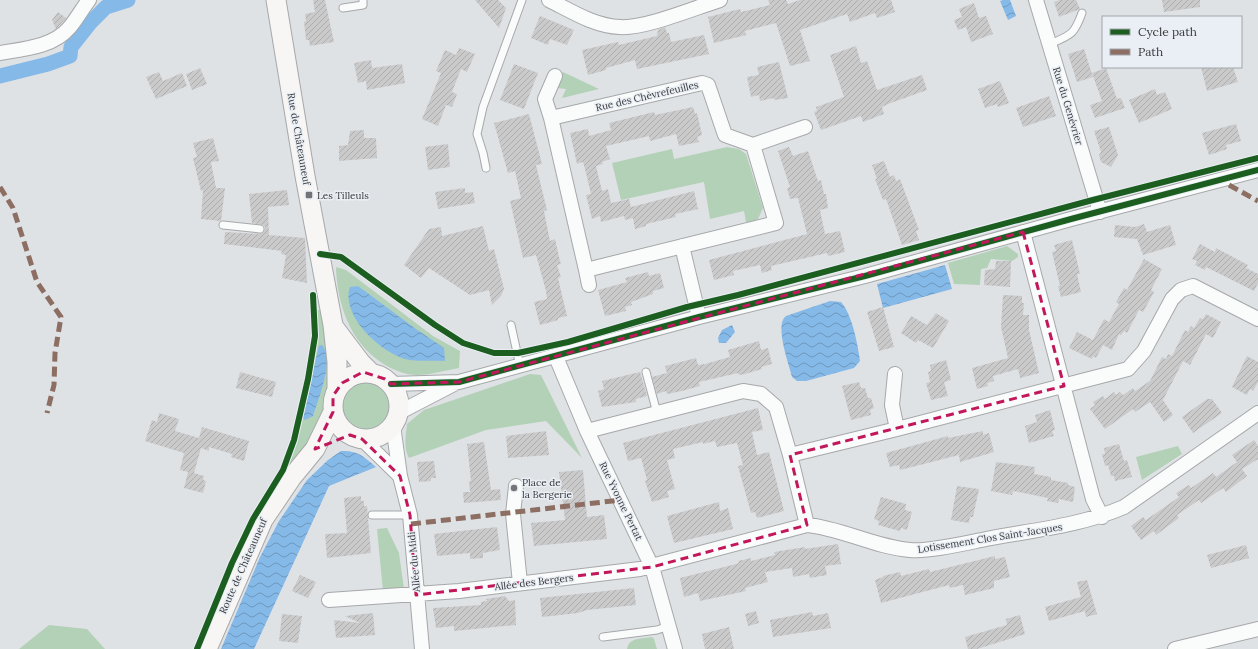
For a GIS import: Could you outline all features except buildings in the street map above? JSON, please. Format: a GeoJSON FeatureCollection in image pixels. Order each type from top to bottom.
{"type":"FeatureCollection","features":[{"type":"Feature","properties":{"kind":"main road","name":"Rue de Châteauneuf"},"geometry":{"type":"LineString","coordinates":[[276,0],[305,176],[333,324],[337,362],[337,389]]}},
{"type":"Feature","properties":{"kind":"main road","name":"Rue de Châteauneuf"},"geometry":{"type":"LineString","coordinates":[[333,324],[361,363],[372,373]]}},
{"type":"Feature","properties":{"kind":"main road"},"geometry":{"type":"LineString","coordinates":[[363,372],[372,373],[385,379],[391,384],[398,398],[395,419],[388,430],[376,437],[356,437],[342,429],[336,421],[333,412],[334,396],[337,389],[348,378],[363,372]]}},
{"type":"Feature","properties":{"kind":"main road","name":"Route de Châteauneuf"},"geometry":{"type":"LineString","coordinates":[[207,649],[263,520],[292,477],[316,449],[333,412]]}},
{"type":"Feature","properties":{"kind":"main road","name":"Route de Châteauneuf"},"geometry":{"type":"LineString","coordinates":[[316,449],[356,437]]}},
{"type":"Feature","properties":{"kind":"street"},"geometry":{"type":"LineString","coordinates":[[0,53],[46,43],[60,37],[69,28],[89,0]]}},
{"type":"Feature","properties":{"kind":"street"},"geometry":{"type":"LineString","coordinates":[[549,0],[583,18],[619,27],[636,26],[720,0]]}},
{"type":"Feature","properties":{"kind":"street","name":"Rue du Genévrier"},"geometry":{"type":"LineString","coordinates":[[1036,0],[1100,212]]}},
{"type":"Feature","properties":{"kind":"street"},"geometry":{"type":"LineString","coordinates":[[555,76],[545,99],[551,118],[589,285]]}},
{"type":"Feature","properties":{"kind":"street","name":"Rue des Chèvrefeuilles"},"geometry":{"type":"LineString","coordinates":[[551,118],[702,83],[708,85],[725,135],[754,145]]}},
{"type":"Feature","properties":{"kind":"street"},"geometry":{"type":"LineString","coordinates":[[586,270],[776,223],[754,145],[805,126]]}},
{"type":"Feature","properties":{"kind":"street"},"geometry":{"type":"LineString","coordinates":[[391,384],[459,382],[556,357],[698,317],[866,276],[1024,232],[1258,170]]}},
{"type":"Feature","properties":{"kind":"street"},"geometry":{"type":"LineString","coordinates":[[1024,232],[1093,499],[1102,517]]}},
{"type":"Feature","properties":{"kind":"street"},"geometry":{"type":"LineString","coordinates":[[682,246],[698,317]]}},
{"type":"Feature","properties":{"kind":"street"},"geometry":{"type":"LineString","coordinates":[[790,455],[1128,369],[1144,352],[1172,299],[1181,290],[1193,286],[1258,319]]}},
{"type":"Feature","properties":{"kind":"street","name":"Rue Yvonne Pertat"},"geometry":{"type":"LineString","coordinates":[[556,357],[587,431],[652,567],[675,649]]}},
{"type":"Feature","properties":{"kind":"street"},"geometry":{"type":"LineString","coordinates":[[895,374],[892,405],[897,429]]}},
{"type":"Feature","properties":{"kind":"street"},"geometry":{"type":"LineString","coordinates":[[395,419],[459,382]]}},
{"type":"Feature","properties":{"kind":"street"},"geometry":{"type":"LineString","coordinates":[[587,431],[743,391],[761,394],[776,407],[790,455],[807,525]]}},
{"type":"Feature","properties":{"kind":"street","name":"Lotissement Clos Saint-Jacques"},"geometry":{"type":"LineString","coordinates":[[807,525],[822,526],[877,545],[912,551],[950,546],[1076,524],[1102,517],[1124,507],[1258,413]]}},
{"type":"Feature","properties":{"kind":"street","name":"Allée du Midi"},"geometry":{"type":"LineString","coordinates":[[395,419],[400,476],[410,515],[422,649]]}},
{"type":"Feature","properties":{"kind":"street"},"geometry":{"type":"LineString","coordinates":[[356,437],[400,476]]}},
{"type":"Feature","properties":{"kind":"street"},"geometry":{"type":"LineString","coordinates":[[516,486],[512,514],[520,583]]}},
{"type":"Feature","properties":{"kind":"street","name":"Allée des Bergers"},"geometry":{"type":"LineString","coordinates":[[330,600],[416,595],[652,567],[807,525]]}},
{"type":"Feature","properties":{"kind":"street"},"geometry":{"type":"LineString","coordinates":[[1175,649],[1258,629]]}},
{"type":"Feature","properties":{"kind":"lane"},"geometry":{"type":"LineString","coordinates":[[344,8],[363,5],[363,0]]}},
{"type":"Feature","properties":{"kind":"lane"},"geometry":{"type":"LineString","coordinates":[[486,168],[484,153],[477,134],[483,107],[522,0]]}},
{"type":"Feature","properties":{"kind":"lane"},"geometry":{"type":"LineString","coordinates":[[1050,44],[1065,38],[1076,30],[1082,13]]}},
{"type":"Feature","properties":{"kind":"lane"},"geometry":{"type":"LineString","coordinates":[[223,225],[260,229]]}},
{"type":"Feature","properties":{"kind":"lane"},"geometry":{"type":"LineString","coordinates":[[511,325],[520,366]]}},
{"type":"Feature","properties":{"kind":"lane"},"geometry":{"type":"LineString","coordinates":[[646,372],[657,413]]}},
{"type":"Feature","properties":{"kind":"lane"},"geometry":{"type":"LineString","coordinates":[[372,515],[410,515]]}},
{"type":"Feature","properties":{"kind":"lane"},"geometry":{"type":"LineString","coordinates":[[603,637],[657,630],[669,626]]}},
{"type":"Feature","properties":{"kind":"highlighted area"},"geometry":{"type":"Polygon","coordinates":[[[1023,232],[1064,386],[790,455],[807,525],[652,567],[416,595],[410,515],[400,476],[362,439],[350,435],[315,449],[333,412],[333,396],[342,383],[363,372],[385,379],[391,384],[401,385],[459,382],[1023,232]]]}},
{"type":"Feature","properties":{"kind":"green space"},"geometry":{"type":"Polygon","coordinates":[[[563,72],[599,89],[562,98],[566,89],[557,88],[563,72]]]}},
{"type":"Feature","properties":{"kind":"green space"},"geometry":{"type":"Polygon","coordinates":[[[727,147],[739,149],[746,154],[763,208],[758,219],[753,223],[746,222],[744,211],[710,219],[704,182],[621,200],[612,163],[672,149],[674,159],[727,147]]]}},
{"type":"Feature","properties":{"kind":"green space"},"geometry":{"type":"Polygon","coordinates":[[[1007,246],[1018,254],[1018,257],[1012,261],[991,259],[987,268],[981,269],[980,285],[954,284],[948,263],[1007,246]]]}},
{"type":"Feature","properties":{"kind":"green space"},"geometry":{"type":"Polygon","coordinates":[[[336,267],[346,270],[433,336],[460,351],[459,368],[428,374],[412,375],[403,373],[382,363],[371,354],[361,344],[347,321],[339,295],[336,267]]]}},
{"type":"Feature","properties":{"kind":"green space"},"geometry":{"type":"Polygon","coordinates":[[[316,310],[322,310],[333,376],[325,395],[323,415],[319,428],[291,467],[288,466],[310,388],[316,347],[316,310]]]}},
{"type":"Feature","properties":{"kind":"green space"},"geometry":{"type":"Polygon","coordinates":[[[530,374],[541,375],[582,458],[546,421],[486,430],[409,458],[405,446],[407,424],[424,410],[530,374]]]}},
{"type":"Feature","properties":{"kind":"green space"},"geometry":{"type":"Polygon","coordinates":[[[360,382],[370,382],[382,389],[389,401],[389,411],[382,423],[370,430],[360,430],[352,426],[345,419],[341,411],[341,401],[345,393],[352,386],[360,382]]]}},
{"type":"Feature","properties":{"kind":"green space"},"geometry":{"type":"Polygon","coordinates":[[[1178,446],[1182,454],[1142,480],[1136,457],[1178,446]]]}},
{"type":"Feature","properties":{"kind":"green space"},"geometry":{"type":"Polygon","coordinates":[[[387,528],[399,553],[404,589],[383,591],[377,529],[387,528]]]}},
{"type":"Feature","properties":{"kind":"green space"},"geometry":{"type":"Polygon","coordinates":[[[49,625],[87,629],[105,649],[19,649],[49,625]]]}},
{"type":"Feature","properties":{"kind":"green space"},"geometry":{"type":"Polygon","coordinates":[[[652,637],[657,649],[627,649],[630,642],[633,640],[652,637]]]}},
{"type":"Feature","properties":{"kind":"water"},"geometry":{"type":"Polygon","coordinates":[[[1010,0],[1016,16],[1008,20],[1000,1],[1010,0]]]}},
{"type":"Feature","properties":{"kind":"water"},"geometry":{"type":"Polygon","coordinates":[[[945,265],[952,289],[883,308],[877,284],[945,265]]]}},
{"type":"Feature","properties":{"kind":"water"},"geometry":{"type":"Polygon","coordinates":[[[358,286],[444,348],[445,361],[405,359],[384,349],[374,341],[356,320],[351,309],[348,298],[350,287],[358,286]]]}},
{"type":"Feature","properties":{"kind":"water"},"geometry":{"type":"Polygon","coordinates":[[[830,301],[841,302],[845,307],[856,338],[860,361],[854,368],[806,381],[797,381],[792,377],[783,345],[781,328],[783,321],[786,316],[830,301]]]}},
{"type":"Feature","properties":{"kind":"water"},"geometry":{"type":"Polygon","coordinates":[[[732,325],[735,332],[726,343],[719,343],[718,338],[722,330],[732,325]]]}},
{"type":"Feature","properties":{"kind":"water"},"geometry":{"type":"Polygon","coordinates":[[[322,345],[326,352],[327,360],[324,380],[313,416],[305,420],[303,418],[317,354],[319,346],[322,345]]]}},
{"type":"Feature","properties":{"kind":"water"},"geometry":{"type":"Polygon","coordinates":[[[341,451],[356,453],[376,467],[329,486],[254,649],[221,649],[260,557],[279,521],[307,480],[328,460],[341,451]]]}},
{"type":"Feature","properties":{"kind":"waterway"},"geometry":{"type":"LineString","coordinates":[[0,76],[48,64],[70,56],[71,47],[90,23],[106,7],[128,0]]}},
{"type":"Feature","properties":{"kind":"marked path"},"geometry":{"type":"LineString","coordinates":[[1229,185],[1258,201]]}},
{"type":"Feature","properties":{"kind":"marked path"},"geometry":{"type":"LineString","coordinates":[[0,187],[13,208],[37,282],[61,317],[55,353],[54,385],[47,413]]}},
{"type":"Feature","properties":{"kind":"marked path"},"geometry":{"type":"LineString","coordinates":[[411,524],[621,500]]}},
{"type":"Feature","properties":{"kind":"cycle path"},"geometry":{"type":"LineString","coordinates":[[320,254],[341,257],[435,325],[463,343],[494,353],[518,353],[568,342],[687,307],[738,295],[1089,201],[1258,158]]}},
{"type":"Feature","properties":{"kind":"cycle path"},"geometry":{"type":"LineString","coordinates":[[391,384],[459,382],[699,317],[865,276],[1071,219],[1258,170]]}},
{"type":"Feature","properties":{"kind":"cycle path"},"geometry":{"type":"LineString","coordinates":[[197,649],[232,563],[253,519],[283,470],[294,440],[308,379],[315,336],[313,295]]}},
{"type":"Feature","properties":{"kind":"place","name":"Les Tilleuls"},"geometry":{"type":"Point","coordinates":[309,195]}},
{"type":"Feature","properties":{"kind":"place","name":"Place de la Bergerie"},"geometry":{"type":"Point","coordinates":[514,488]}}]}
